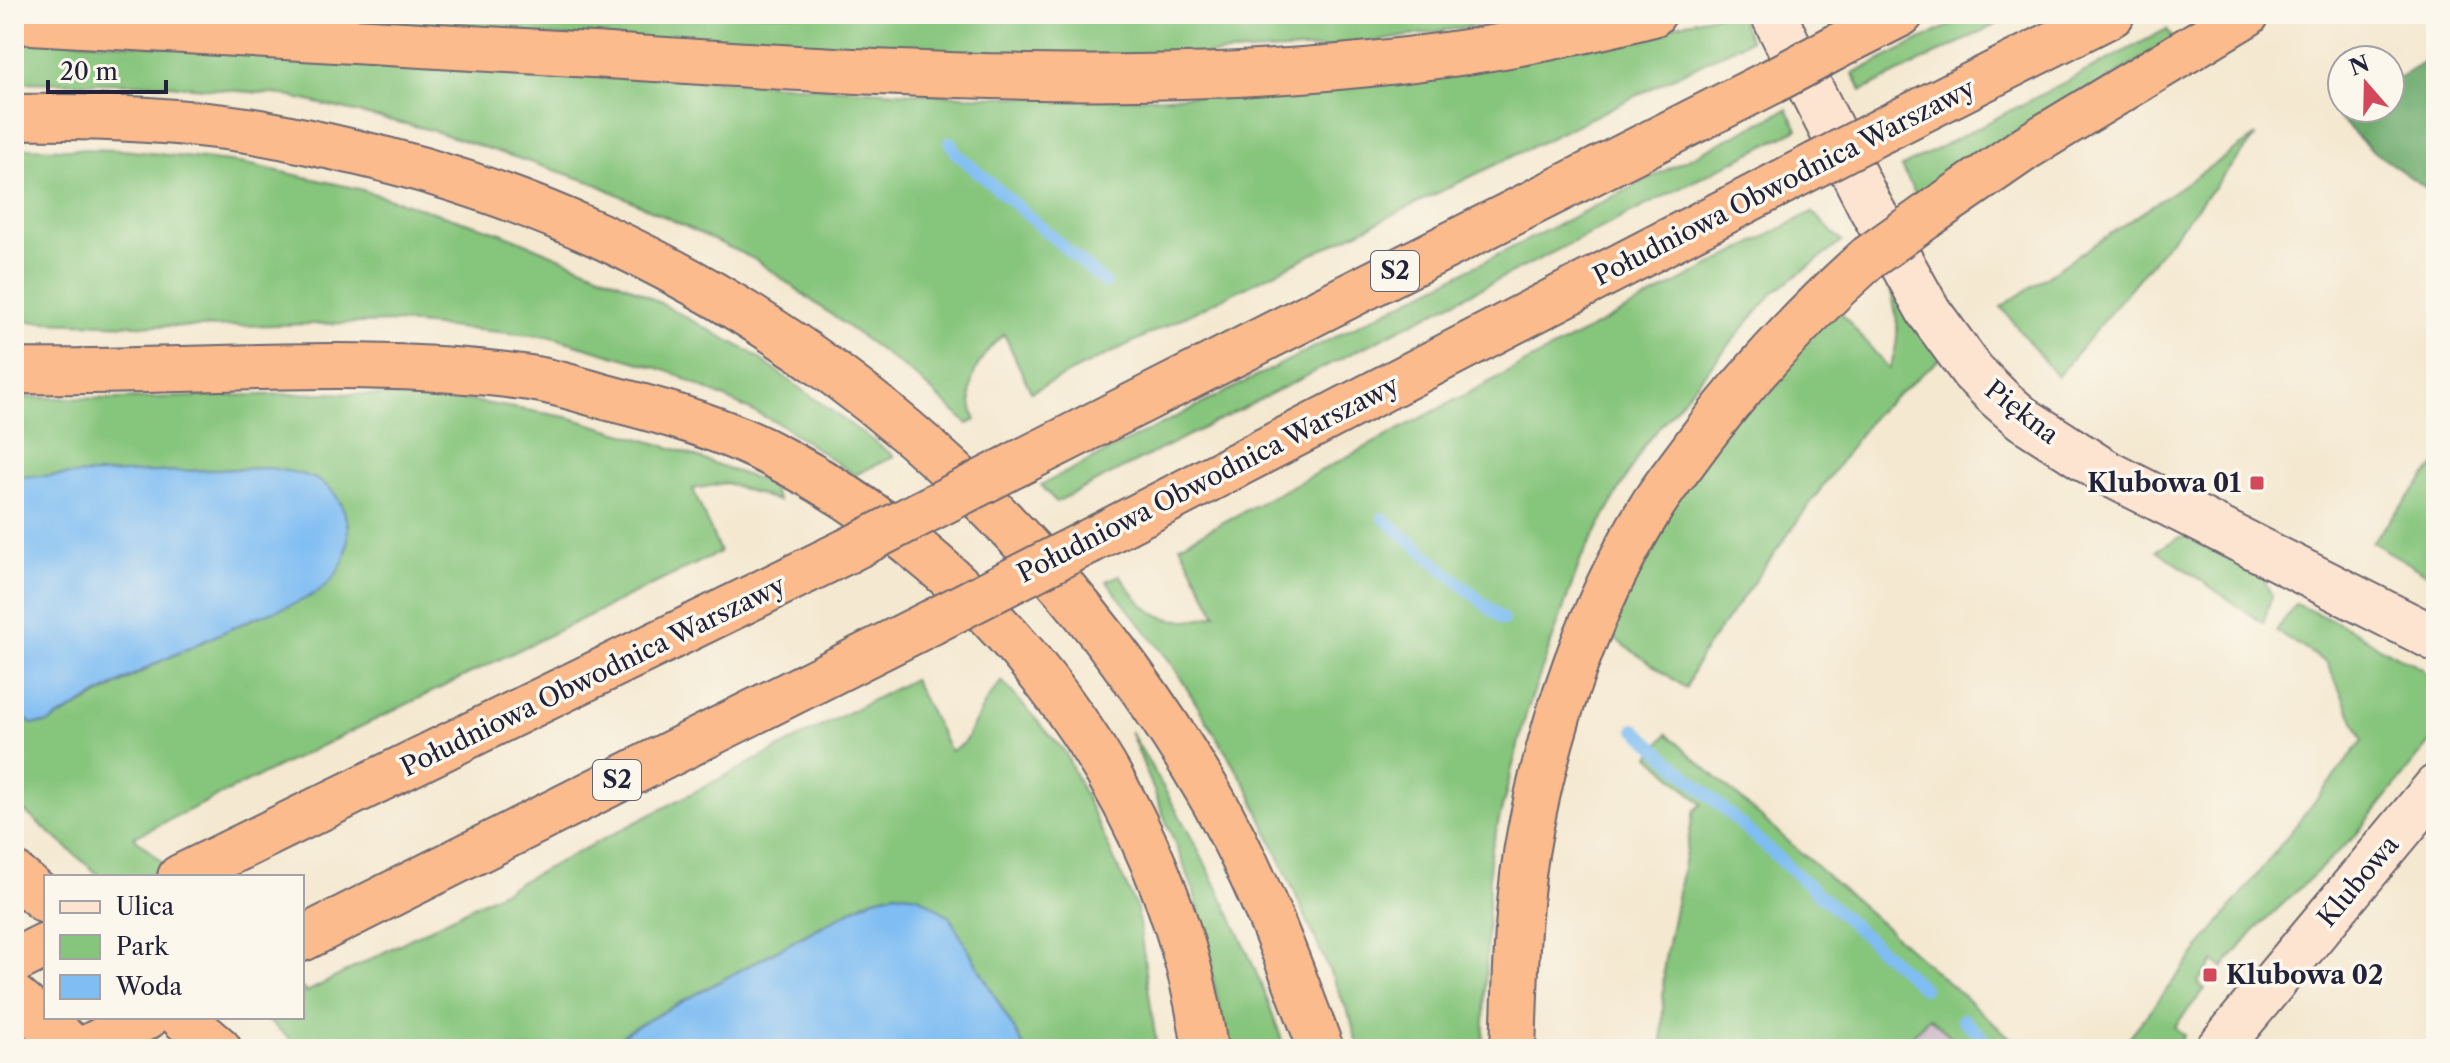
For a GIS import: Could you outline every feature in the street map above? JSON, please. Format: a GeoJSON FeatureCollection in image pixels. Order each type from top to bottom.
{"type":"FeatureCollection","features":[{"type":"Feature","properties":{"kind":"highway"},"geometry":{"type":"LineString","coordinates":[[14,21],[783,66],[986,76],[1126,78],[1272,73],[1442,54],[1533,40],[1653,14]]}},
{"type":"Feature","properties":{"kind":"highway","name":"Południowa Obwodnica Warszawy"},"geometry":{"type":"LineString","coordinates":[[184,875],[847,551],[1901,14]]}},
{"type":"Feature","properties":{"kind":"highway","name":"Południowa Obwodnica Warszawy"},"geometry":{"type":"LineString","coordinates":[[304,938],[932,622],[2112,14]]}},
{"type":"Feature","properties":{"kind":"highway"},"geometry":{"type":"LineString","coordinates":[[1513,1049],[1518,937],[1530,833],[1557,717],[1601,602],[1650,508],[1720,410],[1787,335],[1868,258],[2027,147],[2247,14]]}},
{"type":"Feature","properties":{"kind":"highway"},"geometry":{"type":"LineString","coordinates":[[14,117],[108,116],[250,130],[392,160],[521,201],[634,251],[756,320],[841,376],[914,436],[1007,522],[1093,621],[1159,711],[1208,792],[1272,916],[1321,1049]]}},
{"type":"Feature","properties":{"kind":"highway"},"geometry":{"type":"LineString","coordinates":[[14,371],[424,368],[534,378],[680,416],[778,457],[872,513],[961,586],[1030,659],[1082,730],[1125,801],[1172,910],[1200,1011],[1205,1049]]}},
{"type":"Feature","properties":{"kind":"highway"},"geometry":{"type":"LineString","coordinates":[[14,874],[44,899]]}},
{"type":"Feature","properties":{"kind":"highway"},"geometry":{"type":"LineString","coordinates":[[14,961],[44,946]]}},
{"type":"Feature","properties":{"kind":"highway"},"geometry":{"type":"LineString","coordinates":[[14,997],[75,1049]]}},
{"type":"Feature","properties":{"kind":"highway"},"geometry":{"type":"LineString","coordinates":[[84,1049],[143,1019]]}},
{"type":"Feature","properties":{"kind":"highway"},"geometry":{"type":"LineString","coordinates":[[184,1019],[219,1049]]}},
{"type":"Feature","properties":{"kind":"street","name":"Piękna"},"geometry":{"type":"LineString","coordinates":[[1773,14],[1871,208],[1929,312],[1973,372],[1999,398],[2022,418],[2104,471],[2436,639]]}},
{"type":"Feature","properties":{"kind":"street","name":"Klubowa"},"geometry":{"type":"LineString","coordinates":[[2218,1049],[2436,787]]}},
{"type":"Feature","properties":{"kind":"shaded area"},"geometry":{"type":"Polygon","coordinates":[[[1929,1016],[1965,1049],[1901,1049],[1929,1016]]]}},
{"type":"Feature","properties":{"kind":"green space"},"geometry":{"type":"Polygon","coordinates":[[[201,14],[1550,14],[1340,47],[1173,56],[991,54],[576,37],[201,14]]]}},
{"type":"Feature","properties":{"kind":"green space"},"geometry":{"type":"Polygon","coordinates":[[[1721,14],[1739,14],[1750,40],[1031,392],[1004,334],[987,352],[975,372],[970,395],[976,420],[968,424],[914,375],[756,260],[594,183],[431,130],[283,95],[158,84],[14,82],[14,37],[963,96],[1128,99],[1244,93],[1623,38],[1721,14]]]}},
{"type":"Feature","properties":{"kind":"green space"},"geometry":{"type":"Polygon","coordinates":[[[1972,14],[2017,14],[1862,91],[1853,74],[1972,14]]]}},
{"type":"Feature","properties":{"kind":"green space"},"geometry":{"type":"Polygon","coordinates":[[[2167,29],[2174,40],[1915,194],[1902,167],[2167,29]]]}},
{"type":"Feature","properties":{"kind":"green space"},"geometry":{"type":"Polygon","coordinates":[[[2436,55],[2436,195],[2370,149],[2345,124],[2406,124],[2406,74],[2436,55]]]}},
{"type":"Feature","properties":{"kind":"green space"},"geometry":{"type":"Polygon","coordinates":[[[1787,109],[1798,129],[1056,502],[1041,485],[1787,109]]]}},
{"type":"Feature","properties":{"kind":"green space"},"geometry":{"type":"Polygon","coordinates":[[[2256,136],[2057,377],[2001,307],[2256,136]]]}},
{"type":"Feature","properties":{"kind":"green space"},"geometry":{"type":"Polygon","coordinates":[[[14,148],[123,150],[246,164],[359,189],[501,233],[629,286],[750,352],[894,456],[855,475],[780,424],[668,371],[551,337],[396,322],[197,327],[14,321],[14,148]]]}},
{"type":"Feature","properties":{"kind":"green space"},"geometry":{"type":"Polygon","coordinates":[[[1812,212],[1842,242],[1773,293],[1645,444],[1581,559],[1526,714],[1490,855],[1483,1049],[1358,1049],[1351,1019],[1249,790],[1172,664],[1106,581],[1120,575],[1139,600],[1159,616],[1184,620],[1216,614],[1180,545],[1812,212]]]}},
{"type":"Feature","properties":{"kind":"green space"},"geometry":{"type":"Polygon","coordinates":[[[1887,279],[1942,357],[1874,415],[1699,658],[1686,688],[1606,633],[1652,538],[1713,442],[1836,307],[1889,369],[1896,346],[1897,324],[1887,279]]]}},
{"type":"Feature","properties":{"kind":"green space"},"geometry":{"type":"Polygon","coordinates":[[[329,393],[460,399],[567,417],[675,449],[770,484],[778,501],[726,483],[693,489],[720,552],[134,837],[176,875],[99,875],[14,802],[14,709],[32,724],[48,723],[159,662],[310,596],[347,550],[348,524],[341,502],[268,468],[14,477],[14,397],[114,399],[329,393]]]}},
{"type":"Feature","properties":{"kind":"green space"},"geometry":{"type":"Polygon","coordinates":[[[2436,464],[2436,579],[2372,542],[2436,464]]]}},
{"type":"Feature","properties":{"kind":"green space"},"geometry":{"type":"Polygon","coordinates":[[[2186,537],[2261,574],[2272,596],[2263,623],[2157,550],[2186,537]]]}},
{"type":"Feature","properties":{"kind":"green space"},"geometry":{"type":"Polygon","coordinates":[[[2296,604],[2353,630],[2423,669],[2436,691],[2436,735],[2355,836],[2253,932],[2223,968],[2214,961],[2197,983],[2205,989],[2174,1027],[2184,1035],[2177,1049],[2120,1049],[2363,740],[2327,663],[2276,631],[2296,604]]]}},
{"type":"Feature","properties":{"kind":"green space"},"geometry":{"type":"Polygon","coordinates":[[[913,679],[950,751],[963,744],[988,698],[1002,681],[1065,752],[1137,909],[1157,1049],[1025,1049],[949,916],[896,893],[871,899],[628,1031],[608,1049],[302,1049],[266,1019],[304,1019],[304,990],[307,992],[913,679]]]}},
{"type":"Feature","properties":{"kind":"green space"},"geometry":{"type":"Polygon","coordinates":[[[1130,731],[1175,808],[1236,926],[1285,1049],[1228,1049],[1194,891],[1130,731]]]}},
{"type":"Feature","properties":{"kind":"green space"},"geometry":{"type":"Polygon","coordinates":[[[1667,734],[2023,1049],[1965,1049],[1929,1017],[1901,1049],[1662,1049],[1664,964],[1694,811],[1702,804],[1650,756],[1667,734]]]}},
{"type":"Feature","properties":{"kind":"water"},"geometry":{"type":"Polygon","coordinates":[[[268,468],[316,479],[340,502],[347,522],[347,546],[340,568],[328,584],[307,598],[245,622],[147,668],[48,723],[32,724],[14,709],[17,693],[14,690],[14,477],[268,468]]]}},
{"type":"Feature","properties":{"kind":"water"},"geometry":{"type":"Polygon","coordinates":[[[896,893],[918,896],[949,916],[1025,1049],[608,1049],[628,1031],[872,899],[896,893]]]}},
{"type":"Feature","properties":{"kind":"waterway"},"geometry":{"type":"LineString","coordinates":[[950,142],[956,153],[1105,283]]}},
{"type":"Feature","properties":{"kind":"waterway"},"geometry":{"type":"LineString","coordinates":[[1383,518],[1503,620]]}},
{"type":"Feature","properties":{"kind":"waterway"},"geometry":{"type":"LineString","coordinates":[[1635,729],[1924,989]]}},
{"type":"Feature","properties":{"kind":"waterway"},"geometry":{"type":"LineString","coordinates":[[1963,1019],[1995,1049]]}},
{"type":"Feature","properties":{"kind":"place","name":"Klubowa 01"},"geometry":{"type":"Point","coordinates":[2257,483]}},
{"type":"Feature","properties":{"kind":"place","name":"Klubowa 02"},"geometry":{"type":"Point","coordinates":[2210,975]}}]}
